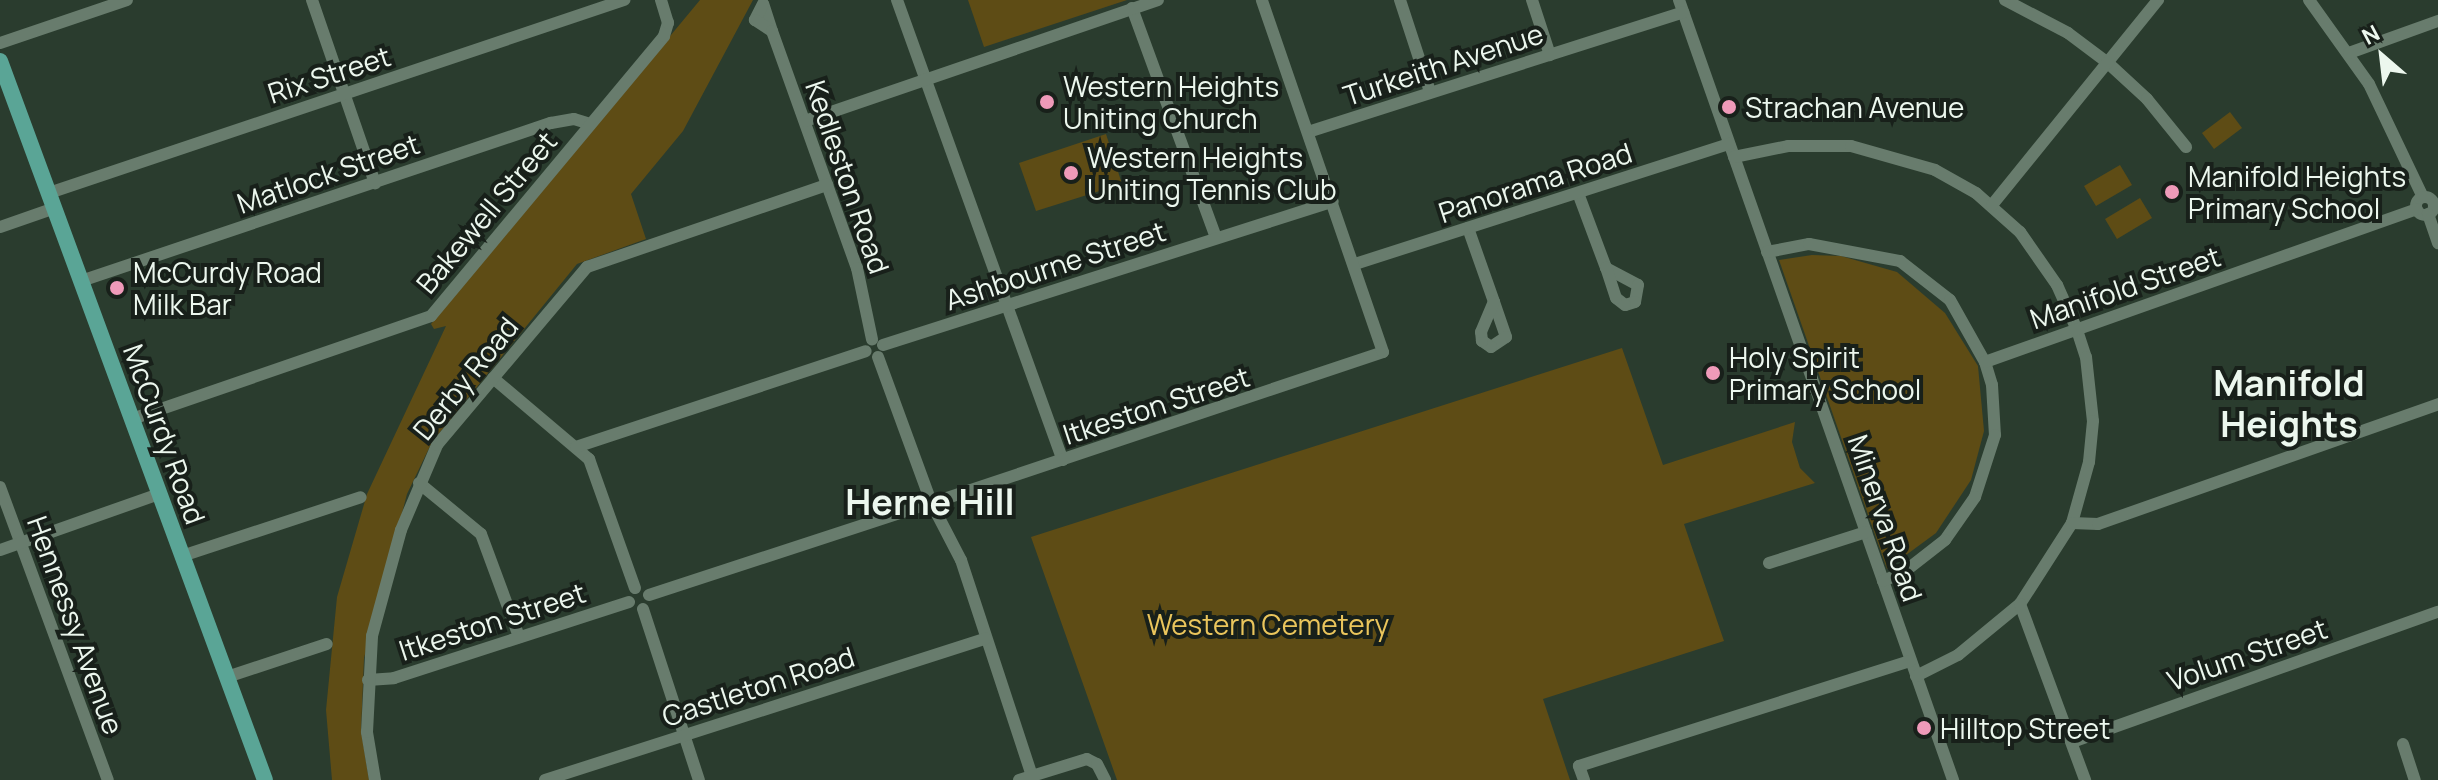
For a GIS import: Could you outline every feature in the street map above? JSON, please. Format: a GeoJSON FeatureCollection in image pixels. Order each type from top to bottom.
{"type":"FeatureCollection","features":[{"type":"Feature","properties":{"kind":"main road","name":"McCurdy Road"},"geometry":{"type":"LineString","coordinates":[[0,61],[265,780]]}},
{"type":"Feature","properties":{"kind":"street"},"geometry":{"type":"LineString","coordinates":[[0,43],[127,0]]}},
{"type":"Feature","properties":{"kind":"street"},"geometry":{"type":"LineString","coordinates":[[312,0],[375,183]]}},
{"type":"Feature","properties":{"kind":"street","name":"Rix Street"},"geometry":{"type":"LineString","coordinates":[[0,227],[52,200],[345,94],[624,0]]}},
{"type":"Feature","properties":{"kind":"street","name":"Bakewell Street"},"geometry":{"type":"LineString","coordinates":[[132,419],[428,318],[666,33],[668,17],[661,0]]}},
{"type":"Feature","properties":{"kind":"street"},"geometry":{"type":"LineString","coordinates":[[897,0],[1063,460]]}},
{"type":"Feature","properties":{"kind":"street"},"geometry":{"type":"LineString","coordinates":[[805,121],[925,77],[1158,0]]}},
{"type":"Feature","properties":{"kind":"street"},"geometry":{"type":"LineString","coordinates":[[1262,0],[1355,264]]}},
{"type":"Feature","properties":{"kind":"street"},"geometry":{"type":"LineString","coordinates":[[1400,0],[1430,92]]}},
{"type":"Feature","properties":{"kind":"street"},"geometry":{"type":"LineString","coordinates":[[1532,0],[1550,55]]}},
{"type":"Feature","properties":{"kind":"street"},"geometry":{"type":"LineString","coordinates":[[2005,0],[2054,25],[2108,63],[2147,99],[2186,147]]}},
{"type":"Feature","properties":{"kind":"street"},"geometry":{"type":"LineString","coordinates":[[1992,205],[2158,0]]}},
{"type":"Feature","properties":{"kind":"street"},"geometry":{"type":"LineString","coordinates":[[2309,0],[2349,53],[2428,205],[2438,243]]}},
{"type":"Feature","properties":{"kind":"street","name":"Turkeith Avenue"},"geometry":{"type":"LineString","coordinates":[[1308,132],[1550,55],[1681,6]]}},
{"type":"Feature","properties":{"kind":"street","name":"Minerva Road"},"geometry":{"type":"LineString","coordinates":[[1681,6],[1953,780]]}},
{"type":"Feature","properties":{"kind":"street"},"geometry":{"type":"LineString","coordinates":[[1132,8],[1216,238]]}},
{"type":"Feature","properties":{"kind":"street"},"geometry":{"type":"LineString","coordinates":[[2349,53],[2438,21]]}},
{"type":"Feature","properties":{"kind":"street","name":"Kedleston Road"},"geometry":{"type":"LineString","coordinates":[[772,31],[857,268],[875,348],[925,500]]}},
{"type":"Feature","properties":{"kind":"street","name":"Matlock Street"},"geometry":{"type":"LineString","coordinates":[[81,281],[551,123],[574,119],[590,124]]}},
{"type":"Feature","properties":{"kind":"street"},"geometry":{"type":"LineString","coordinates":[[1732,151],[1788,146],[1851,146],[1935,170],[1992,205],[2041,258],[2077,330],[2086,357],[2093,421],[2089,462],[2072,523],[2020,604],[1968,648],[1916,676]]}},
{"type":"Feature","properties":{"kind":"street","name":"Panorama Road"},"geometry":{"type":"LineString","coordinates":[[1355,264],[1578,193],[1732,151]]}},
{"type":"Feature","properties":{"kind":"street","name":"Derby Road"},"geometry":{"type":"LineString","coordinates":[[375,780],[367,732],[368,680],[385,577],[419,483],[437,445],[590,265],[827,185]]}},
{"type":"Feature","properties":{"kind":"street"},"geometry":{"type":"LineString","coordinates":[[1578,193],[1606,268]]}},
{"type":"Feature","properties":{"kind":"street","name":"Ashbourne Street"},"geometry":{"type":"LineString","coordinates":[[576,447],[1333,201]]}},
{"type":"Feature","properties":{"kind":"street","name":"Manifold Street"},"geometry":{"type":"LineString","coordinates":[[1985,362],[2428,205]]}},
{"type":"Feature","properties":{"kind":"street"},"geometry":{"type":"LineString","coordinates":[[1468,228],[1494,302]]}},
{"type":"Feature","properties":{"kind":"street"},"geometry":{"type":"LineString","coordinates":[[1767,252],[1809,244],[1900,261],[1950,300],[1985,362],[1992,385],[1995,435],[1975,497],[1945,540],[1883,581]]}},
{"type":"Feature","properties":{"kind":"street","name":"Itkeston Street"},"geometry":{"type":"LineString","coordinates":[[938,506],[1063,460],[1383,352],[1355,264]]}},
{"type":"Feature","properties":{"kind":"street"},"geometry":{"type":"LineString","coordinates":[[493,378],[589,459],[635,588],[629,602],[643,609]]}},
{"type":"Feature","properties":{"kind":"street"},"geometry":{"type":"LineString","coordinates":[[2072,523],[2098,524],[2438,404]]}},
{"type":"Feature","properties":{"kind":"street"},"geometry":{"type":"LineString","coordinates":[[419,483],[481,534],[519,637]]}},
{"type":"Feature","properties":{"kind":"street","name":"Hennessy Avenue"},"geometry":{"type":"LineString","coordinates":[[0,487],[108,780]]}},
{"type":"Feature","properties":{"kind":"street"},"geometry":{"type":"LineString","coordinates":[[0,550],[159,494]]}},
{"type":"Feature","properties":{"kind":"street"},"geometry":{"type":"LineString","coordinates":[[182,556],[361,497]]}},
{"type":"Feature","properties":{"kind":"street"},"geometry":{"type":"LineString","coordinates":[[635,588],[649,595],[925,500],[938,506],[961,560],[1026,778],[1081,760],[1097,764],[1105,780]]}},
{"type":"Feature","properties":{"kind":"street"},"geometry":{"type":"LineString","coordinates":[[1769,563],[1866,532]]}},
{"type":"Feature","properties":{"kind":"street"},"geometry":{"type":"LineString","coordinates":[[649,595],[643,609],[699,780]]}},
{"type":"Feature","properties":{"kind":"street","name":"Itkeston Street"},"geometry":{"type":"LineString","coordinates":[[368,680],[394,678],[629,602]]}},
{"type":"Feature","properties":{"kind":"street"},"geometry":{"type":"LineString","coordinates":[[2020,604],[2085,780]]}},
{"type":"Feature","properties":{"kind":"street","name":"Volum Street"},"geometry":{"type":"LineString","coordinates":[[2072,742],[2438,612]]}},
{"type":"Feature","properties":{"kind":"street","name":"Castleton Road"},"geometry":{"type":"LineString","coordinates":[[545,780],[986,638]]}},
{"type":"Feature","properties":{"kind":"street"},"geometry":{"type":"LineString","coordinates":[[227,677],[327,644]]}},
{"type":"Feature","properties":{"kind":"street"},"geometry":{"type":"LineString","coordinates":[[1584,780],[1579,766],[1911,661]]}},
{"type":"Feature","properties":{"kind":"street"},"geometry":{"type":"LineString","coordinates":[[2403,744],[2415,780]]}},
{"type":"Feature","properties":{"kind":"green space"},"geometry":{"type":"Polygon","coordinates":[[[700,0],[753,0],[683,131],[631,194],[646,239],[577,264],[432,442],[407,494],[364,658],[361,730],[369,780],[332,780],[326,710],[337,597],[367,494],[446,326],[434,329],[431,324],[700,0]]]}},
{"type":"Feature","properties":{"kind":"green space"},"geometry":{"type":"Polygon","coordinates":[[[968,0],[1127,0],[984,47],[968,0]]]}},
{"type":"Feature","properties":{"kind":"green space"},"geometry":{"type":"Polygon","coordinates":[[[2230,112],[2242,128],[2214,149],[2202,133],[2230,112]]]}},
{"type":"Feature","properties":{"kind":"green space","name":"Western Heights Uniting Tennis Club"},"geometry":{"type":"Polygon","coordinates":[[[1106,134],[1122,184],[1036,211],[1019,163],[1106,134]]]}},
{"type":"Feature","properties":{"kind":"green space"},"geometry":{"type":"Polygon","coordinates":[[[2120,165],[2132,185],[2096,206],[2084,186],[2120,165]]]}},
{"type":"Feature","properties":{"kind":"green space"},"geometry":{"type":"Polygon","coordinates":[[[2140,198],[2152,218],[2117,239],[2105,219],[2140,198]]]}},
{"type":"Feature","properties":{"kind":"green space"},"geometry":{"type":"Polygon","coordinates":[[[1812,255],[1841,256],[1897,272],[1945,313],[1978,366],[1984,431],[1971,480],[1936,533],[1887,569],[1779,260],[1812,255]]]}},
{"type":"Feature","properties":{"kind":"green space","name":"Western Cemetery"},"geometry":{"type":"Polygon","coordinates":[[[1622,348],[1663,465],[1795,422],[1792,442],[1800,468],[1815,483],[1684,524],[1724,641],[1543,699],[1570,780],[1117,780],[1031,537],[1622,348]]]}},
{"type":"Feature","properties":{"kind":"place","name":"Western Heights Uniting Church"},"geometry":{"type":"Point","coordinates":[1047,102]}},
{"type":"Feature","properties":{"kind":"place","name":"Strachan Avenue"},"geometry":{"type":"Point","coordinates":[1729,107]}},
{"type":"Feature","properties":{"kind":"place","name":"Western Heights Uniting Tennis Club"},"geometry":{"type":"Point","coordinates":[1071,173]}},
{"type":"Feature","properties":{"kind":"place","name":"Manifold Heights Primary School"},"geometry":{"type":"Point","coordinates":[2172,192]}},
{"type":"Feature","properties":{"kind":"place","name":"McCurdy Road Milk Bar"},"geometry":{"type":"Point","coordinates":[117,288]}},
{"type":"Feature","properties":{"kind":"place","name":"Holy Spirit Primary School"},"geometry":{"type":"Point","coordinates":[1713,373]}},
{"type":"Feature","properties":{"kind":"place","name":"Hilltop Street"},"geometry":{"type":"Point","coordinates":[1924,728]}},
{"type":"Feature","properties":{"kind":"district","name":"Manifold Heights"},"geometry":{"type":"Point","coordinates":[2289,402]}},
{"type":"Feature","properties":{"kind":"district","name":"Herne Hill"},"geometry":{"type":"Point","coordinates":[930,502]}}]}
